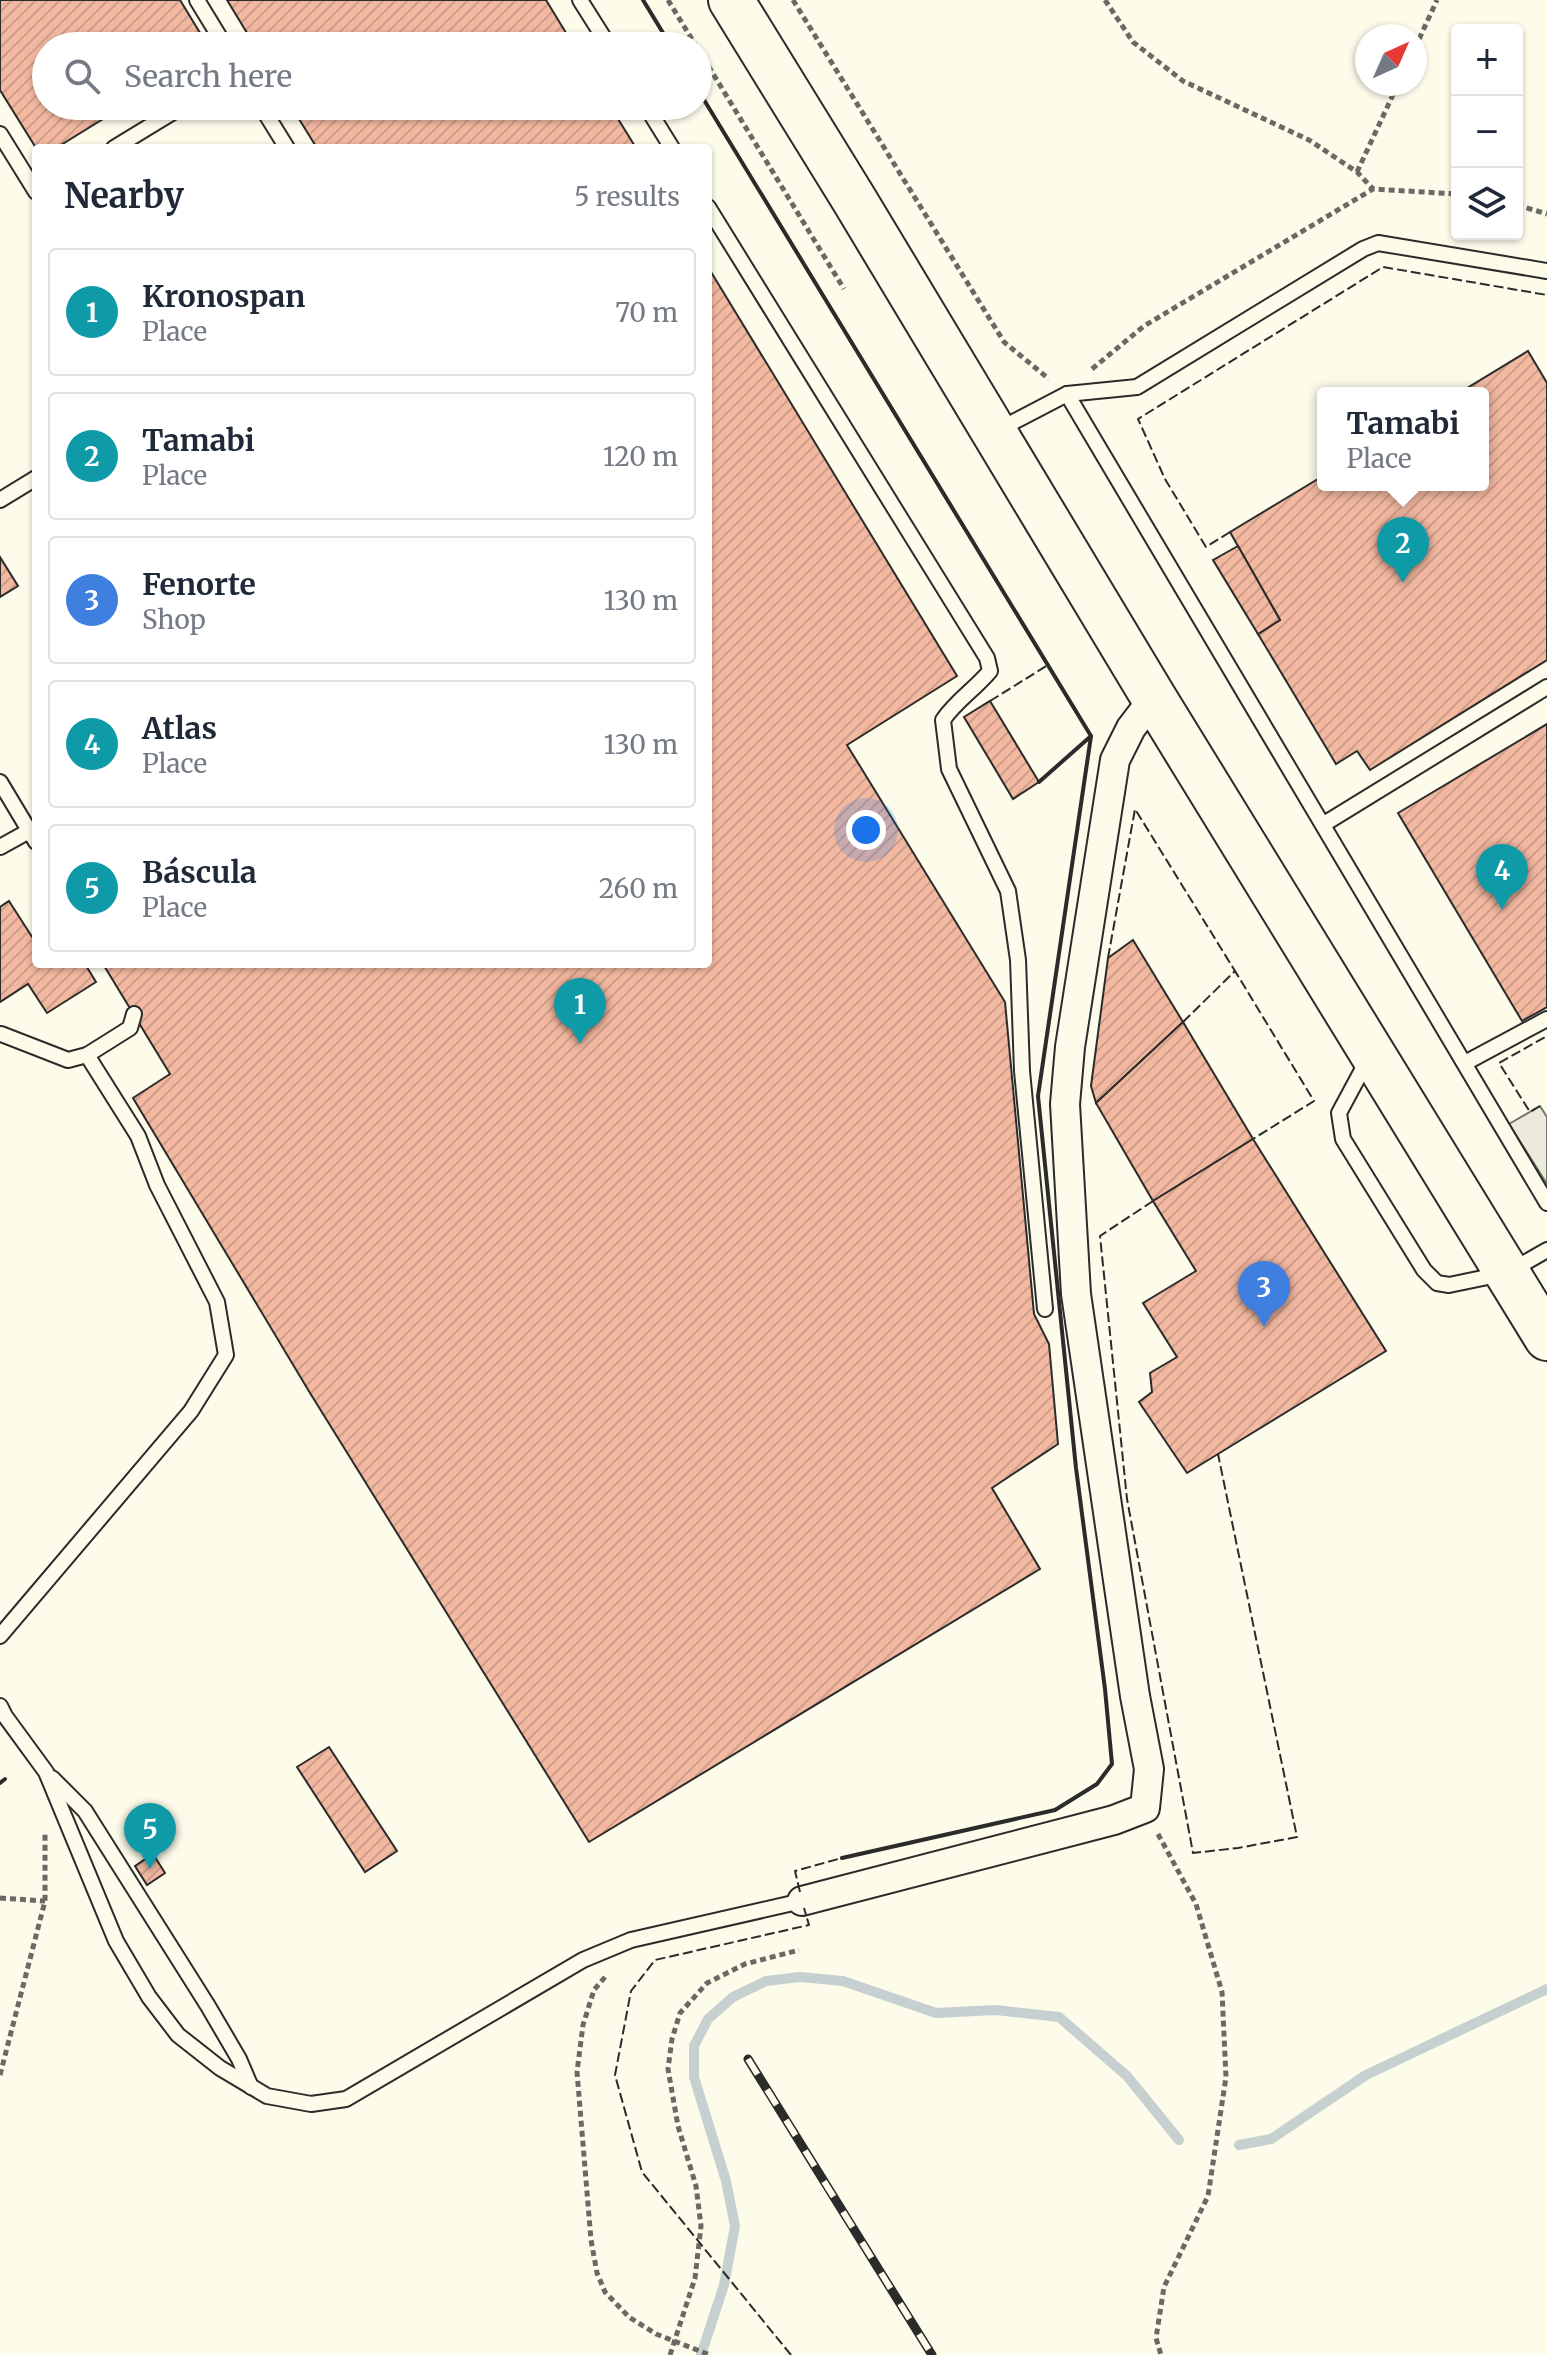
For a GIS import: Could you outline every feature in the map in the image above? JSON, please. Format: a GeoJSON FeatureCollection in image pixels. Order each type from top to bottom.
{"type":"FeatureCollection","features":[{"type":"Feature","properties":{"kind":"highway"},"geometry":{"type":"LineString","coordinates":[[731,0],[1547,1338]]}},
{"type":"Feature","properties":{"kind":"street"},"geometry":{"type":"LineString","coordinates":[[802,1901],[1114,1820],[1145,1808],[1149,1769],[1135,1696],[1076,1294],[1065,1104],[1070,1047],[1115,760],[1131,728],[1154,698]]}},
{"type":"Feature","properties":{"kind":"lane"},"geometry":{"type":"LineString","coordinates":[[197,0],[216,32]]}},
{"type":"Feature","properties":{"kind":"lane"},"geometry":{"type":"LineString","coordinates":[[580,0],[600,32]]}},
{"type":"Feature","properties":{"kind":"lane"},"geometry":{"type":"LineString","coordinates":[[121,144],[160,120]]}},
{"type":"Feature","properties":{"kind":"lane"},"geometry":{"type":"LineString","coordinates":[[270,120],[285,144]]}},
{"type":"Feature","properties":{"kind":"lane"},"geometry":{"type":"LineString","coordinates":[[655,120],[670,144]]}},
{"type":"Feature","properties":{"kind":"lane"},"geometry":{"type":"LineString","coordinates":[[0,134],[32,186]]}},
{"type":"Feature","properties":{"kind":"lane"},"geometry":{"type":"LineString","coordinates":[[712,213],[987,658],[990,671],[953,705],[943,720],[949,769],[1008,891],[1018,960],[1022,1071],[1045,1309]]}},
{"type":"Feature","properties":{"kind":"lane"},"geometry":{"type":"LineString","coordinates":[[995,432],[1067,394],[1137,387],[1363,249],[1378,243],[1547,271]]}},
{"type":"Feature","properties":{"kind":"lane"},"geometry":{"type":"LineString","coordinates":[[1067,394],[1547,1203]]}},
{"type":"Feature","properties":{"kind":"lane"},"geometry":{"type":"LineString","coordinates":[[0,500],[32,480]]}},
{"type":"Feature","properties":{"kind":"lane"},"geometry":{"type":"LineString","coordinates":[[1324,824],[1547,687]]}},
{"type":"Feature","properties":{"kind":"lane"},"geometry":{"type":"LineString","coordinates":[[0,782],[32,834]]}},
{"type":"Feature","properties":{"kind":"lane"},"geometry":{"type":"LineString","coordinates":[[0,847],[32,836]]}},
{"type":"Feature","properties":{"kind":"lane"},"geometry":{"type":"LineString","coordinates":[[1,1034],[68,1060],[87,1055],[130,1028],[134,1014]]}},
{"type":"Feature","properties":{"kind":"lane"},"geometry":{"type":"LineString","coordinates":[[1465,1063],[1547,1019]]}},
{"type":"Feature","properties":{"kind":"lane"},"geometry":{"type":"LineString","coordinates":[[1372,1051],[1339,1113],[1343,1139],[1424,1270],[1437,1283],[1449,1285],[1507,1273],[1547,1250]]}},
{"type":"Feature","properties":{"kind":"lane"},"geometry":{"type":"LineString","coordinates":[[0,1636],[191,1411],[226,1355],[217,1302],[157,1185],[138,1136],[87,1055]]}},
{"type":"Feature","properties":{"kind":"lane"},"geometry":{"type":"LineString","coordinates":[[0,1706],[46,1772],[85,1811],[208,2006],[239,2059],[251,2087]]}},
{"type":"Feature","properties":{"kind":"lane"},"geometry":{"type":"LineString","coordinates":[[46,1772],[116,1941],[149,1997],[178,2035],[220,2068],[267,2096],[311,2104],[346,2099],[583,1960],[631,1940],[802,1901]]}},
{"type":"Feature","properties":{"kind":"path"},"geometry":{"type":"LineString","coordinates":[[668,0],[687,32]]}},
{"type":"Feature","properties":{"kind":"path"},"geometry":{"type":"LineString","coordinates":[[793,0],[1004,342],[1067,394],[1144,326],[1373,189],[1451,194]]}},
{"type":"Feature","properties":{"kind":"path"},"geometry":{"type":"LineString","coordinates":[[1105,0],[1133,42],[1183,81],[1309,140],[1357,172],[1373,189]]}},
{"type":"Feature","properties":{"kind":"path"},"geometry":{"type":"LineString","coordinates":[[1426,24],[1437,0]]}},
{"type":"Feature","properties":{"kind":"path"},"geometry":{"type":"LineString","coordinates":[[712,73],[844,289]]}},
{"type":"Feature","properties":{"kind":"path"},"geometry":{"type":"LineString","coordinates":[[1357,172],[1392,96]]}},
{"type":"Feature","properties":{"kind":"path"},"geometry":{"type":"LineString","coordinates":[[1523,207],[1547,214]]}},
{"type":"Feature","properties":{"kind":"path"},"geometry":{"type":"LineString","coordinates":[[1145,1808],[1196,1904],[1218,1977],[1222,1992],[1226,2077],[1208,2196],[1164,2287],[1156,2338],[1161,2355]]}},
{"type":"Feature","properties":{"kind":"path"},"geometry":{"type":"LineString","coordinates":[[0,2075],[45,1901],[45,1829]]}},
{"type":"Feature","properties":{"kind":"path"},"geometry":{"type":"LineString","coordinates":[[0,1898],[45,1901]]}},
{"type":"Feature","properties":{"kind":"path"},"geometry":{"type":"LineString","coordinates":[[631,1940],[594,1990],[583,2025],[577,2072],[591,2240],[597,2273],[605,2292],[629,2317],[656,2334],[710,2355]]}},
{"type":"Feature","properties":{"kind":"path"},"geometry":{"type":"LineString","coordinates":[[670,2355],[695,2278],[701,2226],[696,2186],[678,2126],[668,2069],[680,2013],[707,1983],[745,1964],[799,1950]]}},
{"type":"Feature","properties":{"kind":"shaded area"},"geometry":{"type":"Polygon","coordinates":[[[1540,1106],[1547,1117],[1547,1184],[1509,1124],[1540,1106]]]}},
{"type":"Feature","properties":{"kind":"building"},"geometry":{"type":"Polygon","coordinates":[[[0,0],[180,0],[199,32],[32,32],[32,120],[101,120],[62,144],[34,144],[0,90],[0,0]]]}},
{"type":"Feature","properties":{"kind":"building"},"geometry":{"type":"Polygon","coordinates":[[[227,0],[546,0],[565,32],[246,32],[227,0]]]}},
{"type":"Feature","properties":{"kind":"building"},"geometry":{"type":"Polygon","coordinates":[[[300,120],[619,120],[634,144],[315,144],[300,120]]]}},
{"type":"Feature","properties":{"kind":"building"},"geometry":{"type":"Polygon","coordinates":[[[712,274],[957,676],[847,745],[1005,1002],[1034,1314],[1049,1344],[1058,1444],[992,1488],[1040,1569],[589,1842],[310,1393],[133,1098],[170,1074],[105,968],[712,968],[712,274]]]}},
{"type":"Feature","properties":{"kind":"building"},"geometry":{"type":"Polygon","coordinates":[[[1528,351],[1547,383],[1547,660],[1370,770],[1357,751],[1336,764],[1258,634],[1280,620],[1230,532],[1317,480],[1317,491],[1489,491],[1489,387],[1469,387],[1528,351]]]}},
{"type":"Feature","properties":{"kind":"building"},"geometry":{"type":"Polygon","coordinates":[[[1238,546],[1280,620],[1258,634],[1213,560],[1238,546]]]}},
{"type":"Feature","properties":{"kind":"building"},"geometry":{"type":"Polygon","coordinates":[[[0,557],[18,586],[0,597],[0,557]]]}},
{"type":"Feature","properties":{"kind":"building"},"geometry":{"type":"Polygon","coordinates":[[[990,701],[1039,782],[1013,799],[964,717],[990,701]]]}},
{"type":"Feature","properties":{"kind":"building"},"geometry":{"type":"Polygon","coordinates":[[[1547,724],[1547,1007],[1522,1021],[1398,813],[1547,724]]]}},
{"type":"Feature","properties":{"kind":"building"},"geometry":{"type":"Polygon","coordinates":[[[9,901],[32,937],[32,968],[87,968],[96,982],[47,1013],[28,984],[0,1002],[0,907],[9,901]]]}},
{"type":"Feature","properties":{"kind":"building"},"geometry":{"type":"Polygon","coordinates":[[[1133,940],[1183,1022],[1096,1103],[1091,1086],[1108,958],[1133,940]]]}},
{"type":"Feature","properties":{"kind":"building"},"geometry":{"type":"Polygon","coordinates":[[[1183,1022],[1253,1139],[1153,1201],[1096,1103],[1183,1022]]]}},
{"type":"Feature","properties":{"kind":"building"},"geometry":{"type":"Polygon","coordinates":[[[1253,1139],[1386,1351],[1187,1473],[1139,1402],[1152,1392],[1150,1373],[1177,1357],[1143,1303],[1196,1271],[1153,1201],[1253,1139]]]}},
{"type":"Feature","properties":{"kind":"building"},"geometry":{"type":"Polygon","coordinates":[[[329,1747],[397,1851],[365,1872],[297,1767],[329,1747]]]}},
{"type":"Feature","properties":{"kind":"building"},"geometry":{"type":"Polygon","coordinates":[[[153,1854],[165,1873],[147,1885],[135,1866],[153,1854]]]}},
{"type":"Feature","properties":{"kind":"waterway"},"geometry":{"type":"LineString","coordinates":[[701,2355],[724,2285],[735,2226],[726,2181],[694,2077],[694,2046],[708,2019],[733,1997],[766,1981],[800,1977],[843,1981],[936,2013],[996,2010],[1059,2017],[1127,2076],[1179,2140]]}},
{"type":"Feature","properties":{"kind":"waterway"},"geometry":{"type":"LineString","coordinates":[[1239,2145],[1271,2139],[1366,2075],[1547,1989]]}},
{"type":"Feature","properties":{"kind":"railway"},"geometry":{"type":"LineString","coordinates":[[748,2059],[932,2355]]}},
{"type":"Feature","properties":{"kind":"fence"},"geometry":{"type":"LineString","coordinates":[[1230,532],[1206,547],[1165,479],[1138,419],[1383,267],[1547,295]]}},
{"type":"Feature","properties":{"kind":"fence"},"geometry":{"type":"LineString","coordinates":[[990,701],[1048,665]]}},
{"type":"Feature","properties":{"kind":"fence"},"geometry":{"type":"LineString","coordinates":[[1108,958],[1135,809],[1235,971]]}},
{"type":"Feature","properties":{"kind":"fence"},"geometry":{"type":"LineString","coordinates":[[1183,1022],[1235,971],[1314,1101],[1253,1139]]}},
{"type":"Feature","properties":{"kind":"fence"},"geometry":{"type":"LineString","coordinates":[[1540,1106],[1530,1112],[1499,1063],[1547,1036]]}},
{"type":"Feature","properties":{"kind":"fence"},"geometry":{"type":"LineString","coordinates":[[1153,1201],[1100,1236],[1127,1499],[1193,1853],[1297,1837],[1218,1454]]}},
{"type":"Feature","properties":{"kind":"fence"},"geometry":{"type":"LineString","coordinates":[[800,1892],[795,1871],[842,1858]]}},
{"type":"Feature","properties":{"kind":"fence"},"geometry":{"type":"LineString","coordinates":[[791,2355],[642,2172],[615,2075],[631,1991],[655,1960],[809,1925],[804,1908]]}},
{"type":"Feature","properties":{"kind":"wall"},"geometry":{"type":"LineString","coordinates":[[643,0],[662,32]]}},
{"type":"Feature","properties":{"kind":"wall"},"geometry":{"type":"LineString","coordinates":[[712,113],[1091,736],[1038,1096],[1076,1468],[1112,1764],[1097,1784],[1055,1810],[842,1858]]}},
{"type":"Feature","properties":{"kind":"wall"},"geometry":{"type":"LineString","coordinates":[[1039,782],[1091,736]]}},
{"type":"Feature","properties":{"kind":"wall"},"geometry":{"type":"LineString","coordinates":[[0,1783],[5,1779]]}},
{"type":"Feature","properties":{"kind":"place","name":"Tamabi"},"geometry":{"type":"Point","coordinates":[1403,583]}},
{"type":"Feature","properties":{"kind":"place","name":"Atlas"},"geometry":{"type":"Point","coordinates":[1502,910]}},
{"type":"Feature","properties":{"kind":"place","name":"Kronospan"},"geometry":{"type":"Point","coordinates":[580,1044]}},
{"type":"Feature","properties":{"kind":"place","name":"Fenorte"},"geometry":{"type":"Point","coordinates":[1264,1327]}},
{"type":"Feature","properties":{"kind":"place","name":"Báscula"},"geometry":{"type":"Point","coordinates":[150,1869]}}]}
